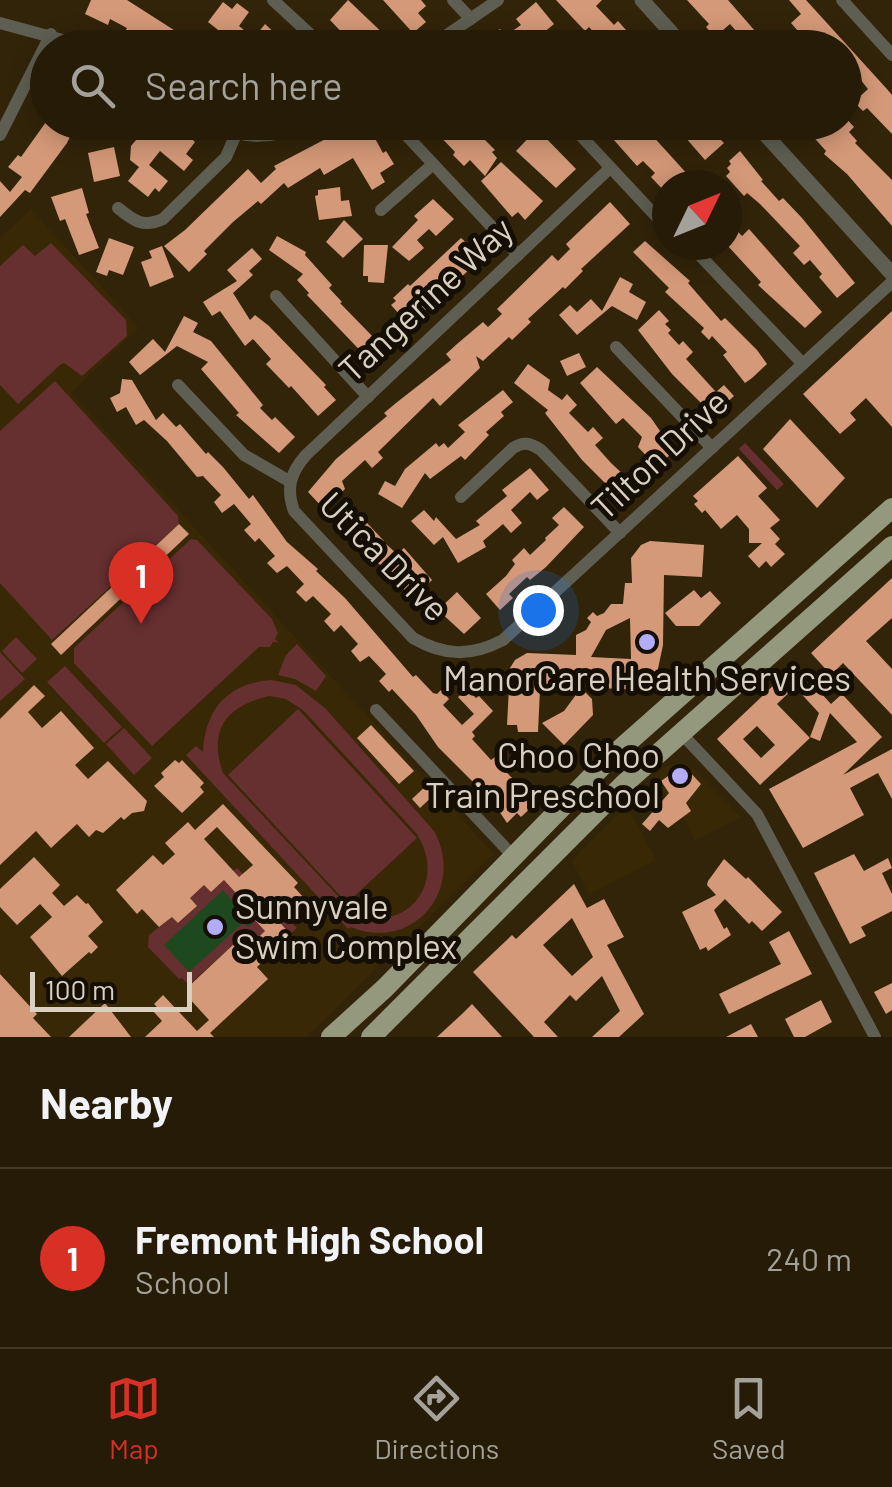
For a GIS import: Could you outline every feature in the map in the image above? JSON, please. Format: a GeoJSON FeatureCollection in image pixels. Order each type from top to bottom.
{"type":"FeatureCollection","features":[{"type":"Feature","properties":{"kind":"main road"},"geometry":{"type":"LineString","coordinates":[[331,1037],[686,688],[892,508]]}},
{"type":"Feature","properties":{"kind":"main road"},"geometry":{"type":"LineString","coordinates":[[372,1037],[680,732],[892,546]]}},
{"type":"Feature","properties":{"kind":"main road"},"geometry":{"type":"LineString","coordinates":[[350,1037],[384,1006],[385,988]]}},
{"type":"Feature","properties":{"kind":"street"},"geometry":{"type":"LineString","coordinates":[[273,0],[306,30]]}},
{"type":"Feature","properties":{"kind":"street"},"geometry":{"type":"LineString","coordinates":[[453,0],[471,20]]}},
{"type":"Feature","properties":{"kind":"street"},"geometry":{"type":"LineString","coordinates":[[456,30],[498,0]]}},
{"type":"Feature","properties":{"kind":"street"},"geometry":{"type":"LineString","coordinates":[[642,0],[669,30]]}},
{"type":"Feature","properties":{"kind":"street"},"geometry":{"type":"LineString","coordinates":[[842,0],[892,54]]}},
{"type":"Feature","properties":{"kind":"street"},"geometry":{"type":"LineString","coordinates":[[0,22],[35,30]]}},
{"type":"Feature","properties":{"kind":"street"},"geometry":{"type":"LineString","coordinates":[[0,136],[30,77]]}},
{"type":"Feature","properties":{"kind":"street"},"geometry":{"type":"LineString","coordinates":[[118,208],[138,224],[162,219],[226,158],[234,140]]}},
{"type":"Feature","properties":{"kind":"street"},"geometry":{"type":"LineString","coordinates":[[410,140],[518,254]]}},
{"type":"Feature","properties":{"kind":"street"},"geometry":{"type":"LineString","coordinates":[[584,140],[652,212]]}},
{"type":"Feature","properties":{"kind":"street"},"geometry":{"type":"LineString","coordinates":[[770,140],[892,278]]}},
{"type":"Feature","properties":{"kind":"street"},"geometry":{"type":"LineString","coordinates":[[381,210],[432,165]]}},
{"type":"Feature","properties":{"kind":"street","name":"Tangerine Way"},"geometry":{"type":"LineString","coordinates":[[290,481],[306,455],[610,168]]}},
{"type":"Feature","properties":{"kind":"street"},"geometry":{"type":"LineString","coordinates":[[704,260],[803,364]]}},
{"type":"Feature","properties":{"kind":"street","name":"Tilton Drive"},"geometry":{"type":"LineString","coordinates":[[458,654],[488,648],[503,640],[892,278]]}},
{"type":"Feature","properties":{"kind":"street"},"geometry":{"type":"LineString","coordinates":[[276,296],[368,397]]}},
{"type":"Feature","properties":{"kind":"street"},"geometry":{"type":"LineString","coordinates":[[616,347],[712,448]]}},
{"type":"Feature","properties":{"kind":"street"},"geometry":{"type":"LineString","coordinates":[[178,386],[244,455],[290,481]]}},
{"type":"Feature","properties":{"kind":"street"},"geometry":{"type":"LineString","coordinates":[[461,496],[513,448],[531,443],[620,532]]}},
{"type":"Feature","properties":{"kind":"street","name":"Utica Drive"},"geometry":{"type":"LineString","coordinates":[[290,481],[289,498],[294,512],[413,638],[434,650],[458,654]]}},
{"type":"Feature","properties":{"kind":"street"},"geometry":{"type":"LineString","coordinates":[[376,710],[514,856]]}},
{"type":"Feature","properties":{"kind":"street"},"geometry":{"type":"LineString","coordinates":[[680,732],[757,814],[875,1037]]}},
{"type":"Feature","properties":{"kind":"shaded area"},"geometry":{"type":"Polygon","coordinates":[[[31,209],[139,328],[71,393],[494,854],[306,1037],[0,1037],[0,238],[31,209]]]}},
{"type":"Feature","properties":{"kind":"shaded area"},"geometry":{"type":"Polygon","coordinates":[[[51,243],[126,320],[127,336],[82,376],[64,363],[60,365],[18,404],[0,385],[0,266],[23,245],[35,256],[51,243]]]}},
{"type":"Feature","properties":{"kind":"shaded area"},"geometry":{"type":"Polygon","coordinates":[[[55,381],[178,516],[179,524],[52,640],[0,583],[0,431],[55,381]]]}},
{"type":"Feature","properties":{"kind":"shaded area"},"geometry":{"type":"Polygon","coordinates":[[[745,443],[784,484],[777,490],[739,449],[745,443]]]}},
{"type":"Feature","properties":{"kind":"shaded area"},"geometry":{"type":"Polygon","coordinates":[[[191,539],[197,540],[272,619],[278,642],[259,647],[152,746],[74,663],[74,648],[191,539]]]}},
{"type":"Feature","properties":{"kind":"shaded area"},"geometry":{"type":"Polygon","coordinates":[[[16,637],[37,659],[22,673],[2,651],[16,637]]]}},
{"type":"Feature","properties":{"kind":"shaded area"},"geometry":{"type":"Polygon","coordinates":[[[297,644],[326,676],[316,691],[278,675],[286,655],[297,644]]]}},
{"type":"Feature","properties":{"kind":"shaded area"},"geometry":{"type":"Polygon","coordinates":[[[0,652],[25,679],[0,701],[0,652]]]}},
{"type":"Feature","properties":{"kind":"shaded area"},"geometry":{"type":"Polygon","coordinates":[[[65,666],[122,727],[104,743],[47,682],[65,666]]]}},
{"type":"Feature","properties":{"kind":"shaded area"},"geometry":{"type":"Polygon","coordinates":[[[271,680],[296,685],[326,709],[434,831],[442,853],[443,874],[428,911],[413,923],[395,931],[374,933],[348,929],[186,755],[196,746],[203,752],[208,723],[222,701],[256,682],[271,680]],[[269,696],[254,700],[224,722],[218,744],[223,773],[352,911],[389,917],[405,911],[417,900],[428,870],[425,851],[416,833],[304,711],[286,699],[269,696]]]}},
{"type":"Feature","properties":{"kind":"shaded area"},"geometry":{"type":"Polygon","coordinates":[[[298,709],[417,838],[347,903],[228,775],[298,709]]]}},
{"type":"Feature","properties":{"kind":"shaded area"},"geometry":{"type":"Polygon","coordinates":[[[124,728],[152,758],[134,775],[106,744],[124,728]]]}},
{"type":"Feature","properties":{"kind":"shaded area"},"geometry":{"type":"Polygon","coordinates":[[[675,763],[690,766],[741,817],[695,840],[680,810],[652,780],[664,767],[675,763]]]}},
{"type":"Feature","properties":{"kind":"shaded area"},"geometry":{"type":"Polygon","coordinates":[[[627,806],[656,860],[589,894],[572,861],[627,806]]]}},
{"type":"Feature","properties":{"kind":"shaded area","name":"Sunnyvale Swim Complex"},"geometry":{"type":"Polygon","coordinates":[[[237,868],[297,928],[290,934],[280,923],[274,924],[243,951],[235,943],[189,985],[148,947],[149,935],[172,917],[179,923],[197,906],[179,886],[199,889],[204,885],[211,892],[237,868]]]}},
{"type":"Feature","properties":{"kind":"shaded area"},"geometry":{"type":"Polygon","coordinates":[[[223,890],[252,924],[248,927],[243,923],[189,972],[164,945],[223,890]]]}},
{"type":"Feature","properties":{"kind":"building"},"geometry":{"type":"Polygon","coordinates":[[[91,0],[127,0],[174,30],[126,30],[110,19],[108,25],[85,14],[91,0]]]}},
{"type":"Feature","properties":{"kind":"building"},"geometry":{"type":"Polygon","coordinates":[[[348,0],[379,30],[339,30],[330,20],[348,0]]]}},
{"type":"Feature","properties":{"kind":"building"},"geometry":{"type":"Polygon","coordinates":[[[383,0],[421,0],[426,6],[418,13],[426,22],[410,30],[383,0]]]}},
{"type":"Feature","properties":{"kind":"building"},"geometry":{"type":"Polygon","coordinates":[[[556,0],[602,0],[596,6],[614,25],[618,21],[626,30],[589,27],[584,30],[556,0]]]}},
{"type":"Feature","properties":{"kind":"building"},"geometry":{"type":"Polygon","coordinates":[[[687,0],[728,0],[754,30],[735,30],[730,24],[723,30],[709,30],[709,24],[687,0]]]}},
{"type":"Feature","properties":{"kind":"building"},"geometry":{"type":"Polygon","coordinates":[[[789,0],[806,0],[833,30],[797,30],[791,23],[801,14],[789,0]]]}},
{"type":"Feature","properties":{"kind":"building"},"geometry":{"type":"Polygon","coordinates":[[[223,2],[232,9],[237,3],[249,12],[239,26],[244,30],[218,30],[208,22],[223,2]]]}},
{"type":"Feature","properties":{"kind":"building"},"geometry":{"type":"Polygon","coordinates":[[[536,2],[554,24],[547,30],[514,30],[521,25],[516,19],[536,2]]]}},
{"type":"Feature","properties":{"kind":"building"},"geometry":{"type":"Polygon","coordinates":[[[862,62],[892,95],[892,134],[867,108],[862,110],[862,95],[868,89],[862,82],[862,62]]]}},
{"type":"Feature","properties":{"kind":"building"},"geometry":{"type":"Polygon","coordinates":[[[33,140],[68,140],[30,193],[25,190],[0,217],[0,181],[10,192],[22,177],[8,167],[18,155],[21,157],[33,140]]]}},
{"type":"Feature","properties":{"kind":"building"},"geometry":{"type":"Polygon","coordinates":[[[136,140],[195,142],[186,154],[193,160],[184,171],[160,151],[149,165],[168,181],[148,197],[128,181],[139,167],[130,160],[131,146],[136,140]]]}},
{"type":"Feature","properties":{"kind":"building"},"geometry":{"type":"Polygon","coordinates":[[[324,140],[376,140],[394,164],[380,173],[385,182],[372,190],[353,158],[324,175],[320,168],[288,188],[284,183],[233,222],[189,272],[164,246],[248,169],[261,183],[276,169],[274,166],[324,140]]]}},
{"type":"Feature","properties":{"kind":"building"},"geometry":{"type":"Polygon","coordinates":[[[444,140],[485,140],[497,158],[485,176],[470,160],[464,166],[453,155],[455,152],[444,140]]]}},
{"type":"Feature","properties":{"kind":"building"},"geometry":{"type":"Polygon","coordinates":[[[526,140],[548,140],[576,169],[556,188],[516,151],[526,140]]]}},
{"type":"Feature","properties":{"kind":"building"},"geometry":{"type":"Polygon","coordinates":[[[614,140],[656,140],[684,170],[652,170],[643,161],[637,166],[614,140]]]}},
{"type":"Feature","properties":{"kind":"building"},"geometry":{"type":"Polygon","coordinates":[[[688,140],[724,143],[705,160],[688,140]]]}},
{"type":"Feature","properties":{"kind":"building"},"geometry":{"type":"Polygon","coordinates":[[[816,140],[856,140],[892,180],[892,226],[824,154],[826,151],[816,140]]]}},
{"type":"Feature","properties":{"kind":"building"},"geometry":{"type":"Polygon","coordinates":[[[114,147],[120,176],[94,182],[88,153],[114,147]]]}},
{"type":"Feature","properties":{"kind":"building"},"geometry":{"type":"Polygon","coordinates":[[[740,151],[761,181],[802,218],[855,283],[837,298],[810,260],[804,265],[793,253],[800,246],[760,204],[747,193],[742,194],[742,170],[728,170],[729,161],[740,151]]]}},
{"type":"Feature","properties":{"kind":"building"},"geometry":{"type":"Polygon","coordinates":[[[501,162],[543,201],[525,220],[518,212],[512,217],[481,181],[501,162]]]}},
{"type":"Feature","properties":{"kind":"building"},"geometry":{"type":"Polygon","coordinates":[[[340,187],[341,201],[349,200],[352,216],[319,220],[315,196],[318,190],[340,187]]]}},
{"type":"Feature","properties":{"kind":"building"},"geometry":{"type":"Polygon","coordinates":[[[82,188],[89,213],[86,214],[99,248],[79,255],[65,219],[60,221],[51,197],[82,188]]]}},
{"type":"Feature","properties":{"kind":"building"},"geometry":{"type":"Polygon","coordinates":[[[433,199],[454,219],[436,236],[429,229],[417,240],[424,248],[409,261],[392,247],[418,220],[414,216],[433,199]]]}},
{"type":"Feature","properties":{"kind":"building"},"geometry":{"type":"Polygon","coordinates":[[[610,202],[630,224],[565,289],[528,319],[531,322],[512,340],[509,337],[483,361],[476,356],[480,368],[440,406],[433,398],[378,452],[383,458],[372,468],[365,460],[342,481],[345,489],[324,509],[308,492],[336,459],[387,416],[384,413],[451,360],[446,354],[457,344],[483,322],[488,327],[502,314],[497,309],[552,255],[558,261],[570,249],[566,244],[610,202]]]}},
{"type":"Feature","properties":{"kind":"building"},"geometry":{"type":"Polygon","coordinates":[[[344,220],[363,239],[343,258],[326,242],[344,220]]]}},
{"type":"Feature","properties":{"kind":"building"},"geometry":{"type":"Polygon","coordinates":[[[749,229],[822,312],[805,328],[758,285],[761,282],[741,260],[742,236],[749,229]]]}},
{"type":"Feature","properties":{"kind":"building"},"geometry":{"type":"Polygon","coordinates":[[[277,236],[306,252],[332,285],[329,288],[340,303],[376,340],[383,333],[394,344],[373,364],[307,295],[297,280],[303,274],[269,250],[277,236]]]}},
{"type":"Feature","properties":{"kind":"building"},"geometry":{"type":"Polygon","coordinates":[[[109,238],[134,247],[123,275],[109,270],[107,276],[96,272],[109,238]]]}},
{"type":"Feature","properties":{"kind":"building"},"geometry":{"type":"Polygon","coordinates":[[[461,238],[483,257],[409,325],[391,305],[396,301],[393,298],[461,238]]]}},
{"type":"Feature","properties":{"kind":"building"},"geometry":{"type":"Polygon","coordinates":[[[645,241],[652,247],[652,260],[666,260],[690,281],[721,321],[725,318],[767,364],[745,383],[723,355],[727,352],[712,336],[709,340],[701,332],[704,328],[665,292],[669,288],[633,252],[645,241]]]}},
{"type":"Feature","properties":{"kind":"building"},"geometry":{"type":"Polygon","coordinates":[[[364,245],[388,245],[384,283],[368,282],[368,276],[363,276],[364,245]]]}},
{"type":"Feature","properties":{"kind":"building"},"geometry":{"type":"Polygon","coordinates":[[[162,246],[174,277],[150,287],[141,262],[152,258],[149,251],[162,246]]]}},
{"type":"Feature","properties":{"kind":"building"},"geometry":{"type":"Polygon","coordinates":[[[252,248],[262,259],[249,271],[253,275],[233,293],[250,320],[255,315],[269,326],[326,385],[336,400],[318,416],[266,364],[271,359],[253,339],[245,346],[220,311],[212,316],[203,302],[237,281],[227,270],[252,248]]]}},
{"type":"Feature","properties":{"kind":"building"},"geometry":{"type":"Polygon","coordinates":[[[620,277],[633,284],[629,292],[646,302],[637,320],[612,306],[577,335],[559,315],[570,305],[577,312],[591,299],[602,311],[620,277]]]}},
{"type":"Feature","properties":{"kind":"building"},"geometry":{"type":"Polygon","coordinates":[[[659,310],[669,321],[665,324],[671,330],[668,333],[693,352],[686,359],[716,392],[724,385],[734,396],[713,415],[672,374],[638,330],[659,310]]]}},
{"type":"Feature","properties":{"kind":"building"},"geometry":{"type":"Polygon","coordinates":[[[892,311],[892,427],[866,398],[850,413],[856,420],[840,434],[803,394],[892,311]]]}},
{"type":"Feature","properties":{"kind":"building"},"geometry":{"type":"Polygon","coordinates":[[[184,316],[198,323],[193,332],[211,341],[263,405],[260,408],[295,437],[279,453],[236,415],[239,413],[201,369],[208,362],[177,346],[140,375],[129,362],[153,339],[165,352],[184,316]]]}},
{"type":"Feature","properties":{"kind":"building"},"geometry":{"type":"Polygon","coordinates":[[[579,353],[586,367],[567,376],[560,361],[579,353]]]}},
{"type":"Feature","properties":{"kind":"building"},"geometry":{"type":"Polygon","coordinates":[[[528,364],[550,380],[548,390],[562,400],[567,394],[577,405],[569,413],[588,432],[593,427],[603,438],[595,445],[611,463],[625,476],[633,469],[643,481],[622,500],[582,460],[545,413],[548,410],[514,383],[528,364]]]}},
{"type":"Feature","properties":{"kind":"building"},"geometry":{"type":"Polygon","coordinates":[[[597,367],[651,418],[674,451],[657,467],[638,447],[642,437],[623,418],[616,424],[580,383],[597,367]]]}},
{"type":"Feature","properties":{"kind":"building"},"geometry":{"type":"Polygon","coordinates":[[[122,379],[132,380],[156,420],[163,413],[176,427],[180,424],[249,499],[253,495],[287,542],[318,569],[413,677],[416,675],[433,693],[441,690],[449,699],[443,705],[462,725],[474,714],[458,697],[467,689],[476,698],[479,696],[493,711],[472,732],[472,739],[491,760],[495,757],[501,761],[507,767],[504,770],[537,802],[521,817],[517,813],[507,823],[493,802],[438,747],[416,715],[379,681],[386,674],[369,656],[360,662],[351,651],[358,644],[341,625],[334,632],[324,621],[331,614],[313,596],[306,602],[296,592],[304,584],[287,566],[277,573],[267,563],[275,556],[259,538],[255,542],[244,530],[251,524],[234,504],[222,513],[214,502],[221,495],[203,476],[197,477],[167,441],[144,420],[136,425],[126,407],[117,412],[110,398],[120,393],[122,379]]]}},
{"type":"Feature","properties":{"kind":"building"},"geometry":{"type":"Polygon","coordinates":[[[503,390],[513,402],[465,460],[461,456],[430,479],[425,473],[402,508],[378,494],[385,481],[395,486],[405,469],[436,443],[439,447],[444,443],[448,448],[465,432],[458,425],[503,390]]]}},
{"type":"Feature","properties":{"kind":"building"},"geometry":{"type":"Polygon","coordinates":[[[790,419],[845,478],[817,508],[763,449],[790,419]]]}},
{"type":"Feature","properties":{"kind":"building"},"geometry":{"type":"Polygon","coordinates":[[[738,456],[767,488],[758,496],[780,520],[770,528],[780,539],[775,544],[785,554],[771,567],[766,561],[759,568],[748,556],[762,543],[749,543],[749,529],[737,515],[721,529],[705,510],[702,513],[694,504],[698,501],[693,496],[738,456]]]}},
{"type":"Feature","properties":{"kind":"building"},"geometry":{"type":"Polygon","coordinates":[[[530,468],[549,490],[537,500],[530,492],[511,510],[522,523],[511,533],[503,524],[483,541],[486,547],[458,563],[443,537],[434,545],[411,521],[424,510],[456,539],[480,525],[476,521],[507,496],[502,490],[530,468]]]}},
{"type":"Feature","properties":{"kind":"building"},"geometry":{"type":"Polygon","coordinates":[[[564,507],[584,527],[546,567],[530,580],[527,577],[509,594],[513,598],[500,610],[486,594],[506,576],[515,564],[512,560],[524,548],[530,555],[546,540],[559,525],[552,518],[564,507]]]}},
{"type":"Feature","properties":{"kind":"building"},"geometry":{"type":"Polygon","coordinates":[[[354,509],[384,541],[377,552],[386,544],[397,554],[404,548],[432,580],[425,587],[438,602],[424,615],[350,535],[354,532],[342,520],[354,509]]]}},
{"type":"Feature","properties":{"kind":"building"},"geometry":{"type":"Polygon","coordinates":[[[179,524],[189,534],[61,655],[51,644],[179,524]]]}},
{"type":"Feature","properties":{"kind":"building","name":"ManorCare Health Services"},"geometry":{"type":"Polygon","coordinates":[[[650,541],[704,545],[702,577],[664,575],[663,645],[655,683],[639,690],[545,685],[540,689],[538,732],[518,732],[517,725],[507,725],[510,668],[515,660],[527,653],[576,655],[576,635],[586,630],[591,622],[587,618],[593,612],[597,616],[604,613],[611,604],[623,604],[625,583],[632,583],[631,558],[641,545],[650,541]],[[630,618],[606,630],[591,657],[631,659],[630,618]]]}},
{"type":"Feature","properties":{"kind":"building"},"geometry":{"type":"Polygon","coordinates":[[[892,578],[892,618],[866,641],[892,669],[892,715],[843,663],[831,675],[811,653],[892,578]]]}},
{"type":"Feature","properties":{"kind":"building"},"geometry":{"type":"Polygon","coordinates":[[[694,590],[701,598],[710,591],[721,603],[699,626],[676,626],[665,613],[694,590]]]}},
{"type":"Feature","properties":{"kind":"building"},"geometry":{"type":"Polygon","coordinates":[[[457,592],[481,618],[464,634],[438,610],[457,592]]]}},
{"type":"Feature","properties":{"kind":"building"},"geometry":{"type":"Polygon","coordinates":[[[795,665],[831,704],[842,694],[882,737],[843,775],[892,749],[892,799],[878,773],[850,788],[864,815],[803,848],[769,789],[857,742],[830,713],[820,741],[810,737],[819,713],[795,687],[777,704],[810,738],[760,785],[717,739],[795,665]],[[757,726],[743,739],[761,758],[775,745],[757,726]]]}},
{"type":"Feature","properties":{"kind":"building"},"geometry":{"type":"Polygon","coordinates":[[[34,685],[45,696],[28,712],[42,728],[61,711],[94,748],[75,765],[88,779],[108,761],[147,801],[144,811],[132,813],[124,820],[121,817],[103,833],[96,830],[89,837],[77,824],[51,848],[36,831],[0,865],[0,719],[34,685]]]}},
{"type":"Feature","properties":{"kind":"building"},"geometry":{"type":"Polygon","coordinates":[[[581,688],[592,699],[593,715],[564,745],[542,723],[564,711],[581,688]]]}},
{"type":"Feature","properties":{"kind":"building"},"geometry":{"type":"Polygon","coordinates":[[[371,725],[414,771],[399,784],[357,738],[371,725]]]}},
{"type":"Feature","properties":{"kind":"building"},"geometry":{"type":"Polygon","coordinates":[[[175,760],[182,760],[204,783],[200,787],[204,792],[182,813],[154,786],[175,760]]]}},
{"type":"Feature","properties":{"kind":"building"},"geometry":{"type":"Polygon","coordinates":[[[681,767],[701,784],[686,803],[691,811],[668,828],[659,820],[650,831],[642,824],[669,793],[661,781],[681,767]]]}},
{"type":"Feature","properties":{"kind":"building"},"geometry":{"type":"Polygon","coordinates":[[[429,783],[437,792],[420,808],[412,799],[429,783]]]}},
{"type":"Feature","properties":{"kind":"building"},"geometry":{"type":"Polygon","coordinates":[[[223,804],[298,883],[294,887],[314,909],[305,918],[284,896],[272,907],[278,914],[275,917],[291,935],[257,967],[268,979],[210,1033],[214,1037],[145,1037],[162,1021],[153,1011],[163,995],[197,1031],[209,1020],[188,997],[192,993],[187,988],[235,943],[243,952],[265,931],[254,919],[257,916],[224,880],[211,892],[204,885],[190,898],[197,906],[178,923],[172,917],[159,927],[142,909],[137,914],[116,890],[153,855],[163,865],[175,854],[165,843],[188,822],[195,830],[223,804]],[[217,827],[204,839],[239,877],[253,865],[217,827]]]}},
{"type":"Feature","properties":{"kind":"building"},"geometry":{"type":"Polygon","coordinates":[[[854,854],[864,871],[888,858],[892,868],[882,873],[892,894],[892,911],[861,927],[866,936],[850,944],[814,873],[854,854]]]}},
{"type":"Feature","properties":{"kind":"building"},"geometry":{"type":"Polygon","coordinates":[[[34,857],[60,885],[52,893],[64,906],[77,895],[103,922],[88,936],[98,947],[62,976],[30,937],[52,917],[40,904],[17,925],[0,907],[0,889],[34,857]]]}},
{"type":"Feature","properties":{"kind":"building"},"geometry":{"type":"Polygon","coordinates":[[[724,859],[782,912],[762,931],[752,921],[749,924],[725,899],[714,910],[731,935],[708,951],[706,947],[700,950],[682,912],[716,895],[707,885],[724,859]]]}},
{"type":"Feature","properties":{"kind":"building"},"geometry":{"type":"Polygon","coordinates":[[[574,884],[587,908],[604,899],[624,937],[607,945],[644,1014],[619,1037],[592,1037],[620,1011],[602,976],[576,1001],[570,995],[544,1022],[558,1037],[534,1037],[473,972],[512,935],[516,939],[574,884]],[[572,918],[543,945],[572,976],[593,957],[572,918]]]}},
{"type":"Feature","properties":{"kind":"building"},"geometry":{"type":"Polygon","coordinates":[[[789,931],[812,974],[729,1014],[719,994],[781,964],[769,942],[789,931]]]}},
{"type":"Feature","properties":{"kind":"building"},"geometry":{"type":"Polygon","coordinates":[[[0,974],[37,1014],[33,1018],[51,1037],[0,1037],[0,974]]]}},
{"type":"Feature","properties":{"kind":"building"},"geometry":{"type":"Polygon","coordinates":[[[892,983],[892,1010],[886,1014],[874,992],[892,983]]]}},
{"type":"Feature","properties":{"kind":"building"},"geometry":{"type":"Polygon","coordinates":[[[821,1000],[832,1022],[805,1037],[794,1037],[785,1019],[821,1000]]]}},
{"type":"Feature","properties":{"kind":"building"},"geometry":{"type":"Polygon","coordinates":[[[105,1003],[131,1037],[69,1037],[105,1003]]]}},
{"type":"Feature","properties":{"kind":"building"},"geometry":{"type":"Polygon","coordinates":[[[472,1004],[502,1037],[437,1037],[462,1014],[472,1004]]]}},
{"type":"Feature","properties":{"kind":"building"},"geometry":{"type":"Polygon","coordinates":[[[751,1024],[758,1037],[726,1037],[751,1024]]]}},
{"type":"Feature","properties":{"kind":"place","name":"Fremont High School"},"geometry":{"type":"Point","coordinates":[141,624]}},
{"type":"Feature","properties":{"kind":"place","name":"ManorCare Health Services"},"geometry":{"type":"Point","coordinates":[647,642]}},
{"type":"Feature","properties":{"kind":"place","name":"Choo Choo Train Preschool"},"geometry":{"type":"Point","coordinates":[680,776]}},
{"type":"Feature","properties":{"kind":"place","name":"Sunnyvale Swim Complex"},"geometry":{"type":"Point","coordinates":[215,927]}}]}
